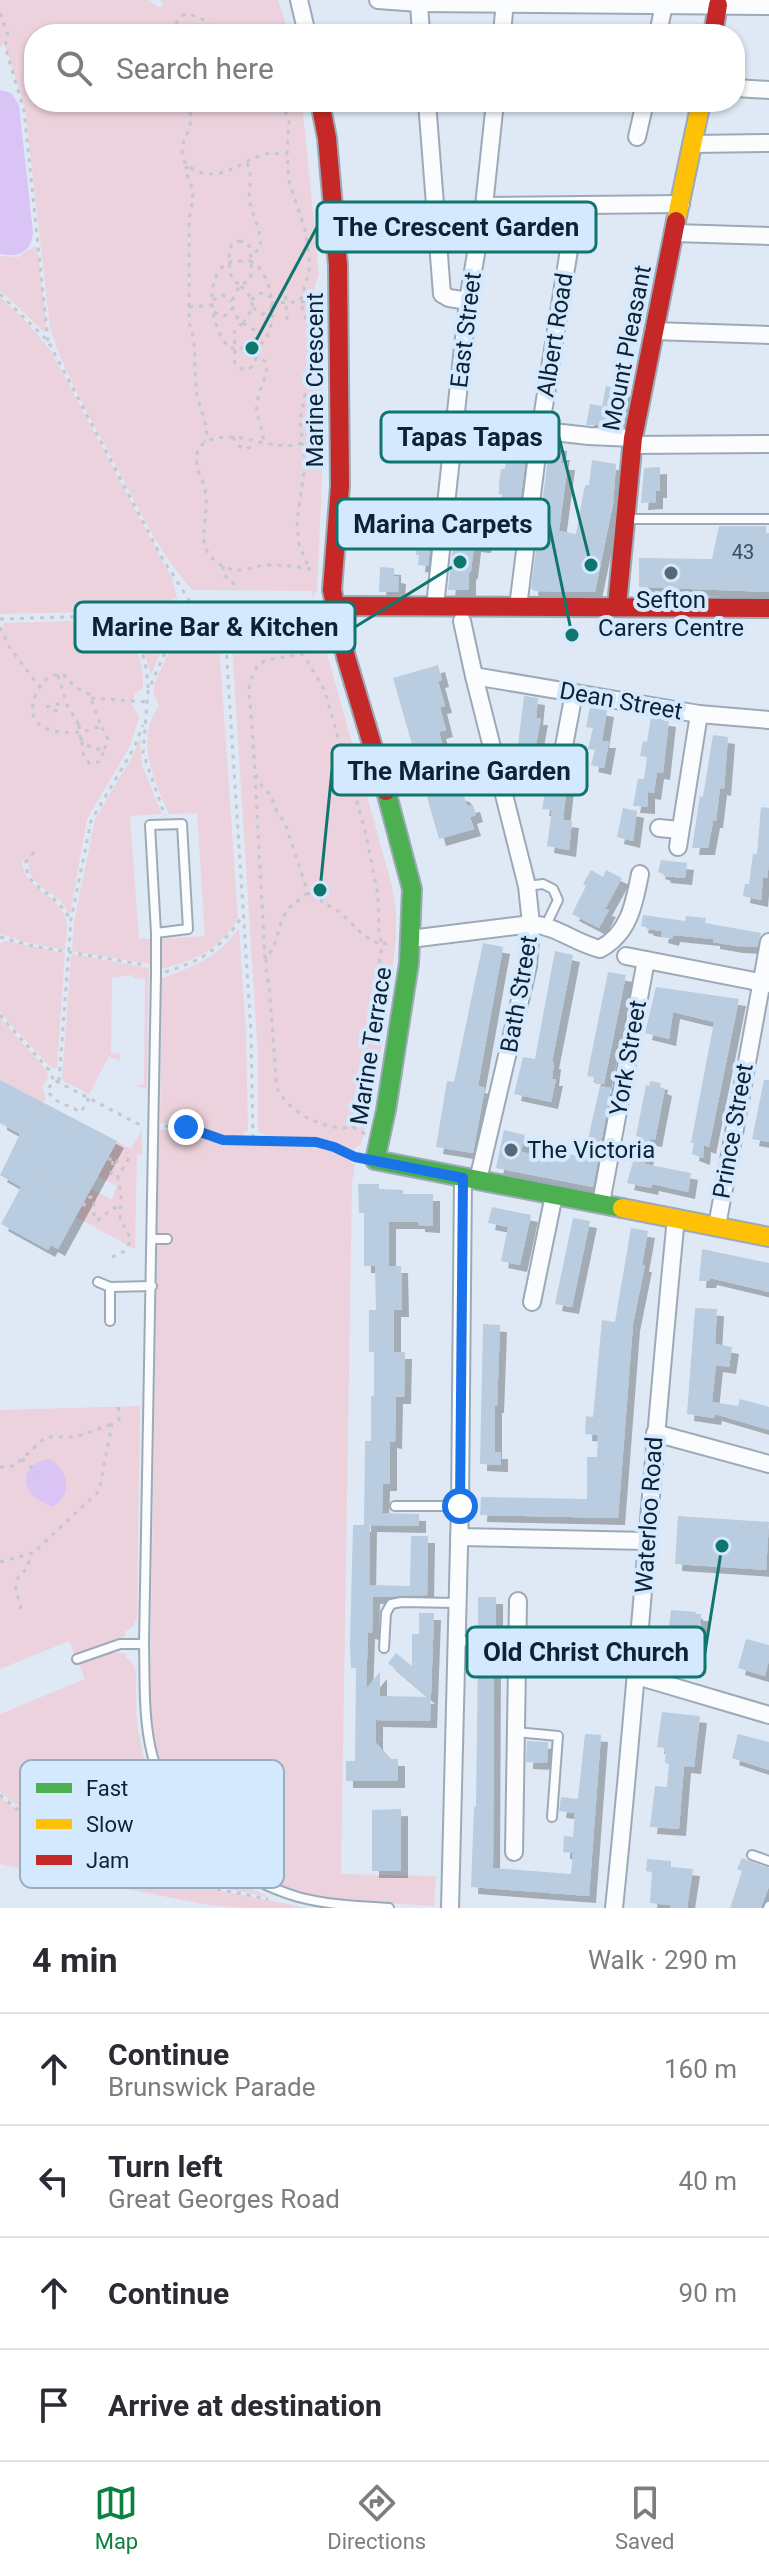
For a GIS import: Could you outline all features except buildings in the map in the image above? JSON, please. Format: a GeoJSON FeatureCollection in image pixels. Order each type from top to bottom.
{"type":"FeatureCollection","features":[{"type":"Feature","properties":{"kind":"street"},"geometry":{"type":"LineString","coordinates":[[299,0],[304,24]]}},
{"type":"Feature","properties":{"kind":"street"},"geometry":{"type":"LineString","coordinates":[[378,0],[419,3],[718,2],[769,6]]}},
{"type":"Feature","properties":{"kind":"street"},"geometry":{"type":"LineString","coordinates":[[503,24],[505,1]]}},
{"type":"Feature","properties":{"kind":"street"},"geometry":{"type":"LineString","coordinates":[[715,24],[718,2]]}},
{"type":"Feature","properties":{"kind":"street"},"geometry":{"type":"LineString","coordinates":[[419,3],[420,24]]}},
{"type":"Feature","properties":{"kind":"street"},"geometry":{"type":"LineString","coordinates":[[660,24],[664,4]]}},
{"type":"Feature","properties":{"kind":"street"},"geometry":{"type":"LineString","coordinates":[[745,89],[769,90]]}},
{"type":"Feature","properties":{"kind":"street","name":"Marine Crescent"},"geometry":{"type":"LineString","coordinates":[[322,112],[338,265],[340,486],[333,573],[335,610]]}},
{"type":"Feature","properties":{"kind":"street"},"geometry":{"type":"LineString","coordinates":[[428,112],[442,294],[468,301]]}},
{"type":"Feature","properties":{"kind":"street","name":"East Street"},"geometry":{"type":"LineString","coordinates":[[435,606],[468,301],[484,206],[494,112]]}},
{"type":"Feature","properties":{"kind":"street"},"geometry":{"type":"LineString","coordinates":[[637,137],[643,112]]}},
{"type":"Feature","properties":{"kind":"street","name":"Mount Pleasant"},"geometry":{"type":"LineString","coordinates":[[617,606],[632,442],[699,112]]}},
{"type":"Feature","properties":{"kind":"street"},"geometry":{"type":"LineString","coordinates":[[693,144],[769,141]]}},
{"type":"Feature","properties":{"kind":"street"},"geometry":{"type":"LineString","coordinates":[[484,206],[681,204]]}},
{"type":"Feature","properties":{"kind":"street","name":"Albert Road"},"geometry":{"type":"LineString","coordinates":[[518,607],[540,431],[576,206]]}},
{"type":"Feature","properties":{"kind":"street"},"geometry":{"type":"LineString","coordinates":[[674,233],[769,236]]}},
{"type":"Feature","properties":{"kind":"street"},"geometry":{"type":"LineString","coordinates":[[653,331],[769,335]]}},
{"type":"Feature","properties":{"kind":"street"},"geometry":{"type":"LineString","coordinates":[[455,421],[632,442],[769,444]]}},
{"type":"Feature","properties":{"kind":"street"},"geometry":{"type":"LineString","coordinates":[[335,610],[343,606],[769,608]]}},
{"type":"Feature","properties":{"kind":"street","name":"Marine Terrace"},"geometry":{"type":"LineString","coordinates":[[335,610],[412,889],[409,963],[375,1160]]}},
{"type":"Feature","properties":{"kind":"street","name":"Bath Street"},"geometry":{"type":"LineString","coordinates":[[450,1908],[455,1641],[471,1179],[483,1169],[538,925],[462,621]]}},
{"type":"Feature","properties":{"kind":"street","name":"Dean Street"},"geometry":{"type":"LineString","coordinates":[[474,676],[699,714],[769,720]]}},
{"type":"Feature","properties":{"kind":"street"},"geometry":{"type":"LineString","coordinates":[[544,762],[567,763],[574,693]]}},
{"type":"Feature","properties":{"kind":"street"},"geometry":{"type":"LineString","coordinates":[[659,828],[678,839],[699,714]]}},
{"type":"Feature","properties":{"kind":"street"},"geometry":{"type":"LineString","coordinates":[[538,925],[600,949],[622,931],[633,909],[640,874]]}},
{"type":"Feature","properties":{"kind":"street","name":"Marine Terrace"},"geometry":{"type":"LineString","coordinates":[[410,939],[538,925]]}},
{"type":"Feature","properties":{"kind":"street","name":"Prince Street"},"geometry":{"type":"LineString","coordinates":[[717,1226],[764,983],[769,942]]}},
{"type":"Feature","properties":{"kind":"street"},"geometry":{"type":"LineString","coordinates":[[626,956],[764,983]]}},
{"type":"Feature","properties":{"kind":"street","name":"York Street"},"geometry":{"type":"LineString","coordinates":[[601,1203],[646,960]]}},
{"type":"Feature","properties":{"kind":"street"},"geometry":{"type":"LineString","coordinates":[[375,1160],[769,1237]]}},
{"type":"Feature","properties":{"kind":"street"},"geometry":{"type":"LineString","coordinates":[[532,1302],[554,1195]]}},
{"type":"Feature","properties":{"kind":"street","name":"Waterloo Road"},"geometry":{"type":"LineString","coordinates":[[614,1908],[676,1218]]}},
{"type":"Feature","properties":{"kind":"street"},"geometry":{"type":"LineString","coordinates":[[655,1433],[769,1464]]}},
{"type":"Feature","properties":{"kind":"street"},"geometry":{"type":"LineString","coordinates":[[459,1537],[647,1541]]}},
{"type":"Feature","properties":{"kind":"street"},"geometry":{"type":"LineString","coordinates":[[514,1852],[518,1601]]}},
{"type":"Feature","properties":{"kind":"street"},"geometry":{"type":"LineString","coordinates":[[637,1676],[769,1715]]}},
{"type":"Feature","properties":{"kind":"lane"},"geometry":{"type":"LineString","coordinates":[[624,519],[769,519]]}},
{"type":"Feature","properties":{"kind":"lane"},"geometry":{"type":"LineString","coordinates":[[153,1760],[145,1709],[144,1644],[156,971],[150,825],[182,824],[188,929],[156,933]]}},
{"type":"Feature","properties":{"kind":"lane"},"geometry":{"type":"LineString","coordinates":[[527,886],[543,884],[553,889],[558,900],[538,925]]}},
{"type":"Feature","properties":{"kind":"lane"},"geometry":{"type":"LineString","coordinates":[[152,1239],[167,1239]]}},
{"type":"Feature","properties":{"kind":"lane"},"geometry":{"type":"LineString","coordinates":[[98,1282],[110,1287],[152,1286]]}},
{"type":"Feature","properties":{"kind":"lane"},"geometry":{"type":"LineString","coordinates":[[110,1287],[110,1321]]}},
{"type":"Feature","properties":{"kind":"lane"},"geometry":{"type":"LineString","coordinates":[[395,1506],[460,1506]]}},
{"type":"Feature","properties":{"kind":"lane"},"geometry":{"type":"LineString","coordinates":[[384,1648],[386,1613],[391,1604],[458,1603]]}},
{"type":"Feature","properties":{"kind":"lane"},"geometry":{"type":"LineString","coordinates":[[455,1641],[518,1643]]}},
{"type":"Feature","properties":{"kind":"lane"},"geometry":{"type":"LineString","coordinates":[[77,1659],[120,1644],[144,1644]]}},
{"type":"Feature","properties":{"kind":"lane"},"geometry":{"type":"LineString","coordinates":[[516,1732],[558,1736],[552,1817]]}},
{"type":"Feature","properties":{"kind":"lane"},"geometry":{"type":"LineString","coordinates":[[752,1855],[769,1861]]}},
{"type":"Feature","properties":{"kind":"lane"},"geometry":{"type":"LineString","coordinates":[[274,1888],[337,1905],[389,1908]]}},
{"type":"Feature","properties":{"kind":"path"},"geometry":{"type":"LineString","coordinates":[[0,13],[8,35],[5,46],[24,111]]}},
{"type":"Feature","properties":{"kind":"path"},"geometry":{"type":"LineString","coordinates":[[177,24],[185,14],[201,18],[208,24]]}},
{"type":"Feature","properties":{"kind":"path"},"geometry":{"type":"LineString","coordinates":[[24,112],[48,341]]}},
{"type":"Feature","properties":{"kind":"path"},"geometry":{"type":"LineString","coordinates":[[189,112],[192,123],[182,151],[183,158],[188,166],[199,172],[231,171],[268,153],[287,154]]}},
{"type":"Feature","properties":{"kind":"path"},"geometry":{"type":"LineString","coordinates":[[285,112],[289,121],[287,154],[291,190],[305,230],[308,250],[309,272],[301,302],[311,330],[313,361],[301,411],[305,465],[298,502],[297,531],[309,569]]}},
{"type":"Feature","properties":{"kind":"path"},"geometry":{"type":"LineString","coordinates":[[247,163],[252,178],[250,202],[261,237],[260,249],[250,255]]}},
{"type":"Feature","properties":{"kind":"path"},"geometry":{"type":"LineString","coordinates":[[188,166],[185,169],[193,200],[189,220],[189,307],[196,392],[207,429],[205,442]]}},
{"type":"Feature","properties":{"kind":"path"},"geometry":{"type":"LineString","coordinates":[[253,308],[243,323],[233,333],[234,362],[242,369],[249,369],[254,364],[254,330],[243,323],[232,301],[235,292],[241,286],[251,275],[250,255],[248,244],[235,242],[229,250],[230,276],[241,286],[247,290],[253,308],[261,314],[271,306],[301,302]]}},
{"type":"Feature","properties":{"kind":"path"},"geometry":{"type":"LineString","coordinates":[[250,261],[263,270],[268,281],[271,297],[269,332],[255,349],[230,348],[219,335],[213,303],[215,280],[220,269],[230,262],[250,261]]}},
{"type":"Feature","properties":{"kind":"path"},"geometry":{"type":"LineString","coordinates":[[285,286],[287,320]]}},
{"type":"Feature","properties":{"kind":"path"},"geometry":{"type":"LineString","coordinates":[[251,300],[261,293],[271,297]]}},
{"type":"Feature","properties":{"kind":"path"},"geometry":{"type":"LineString","coordinates":[[0,294],[48,341],[161,556],[197,613]]}},
{"type":"Feature","properties":{"kind":"path"},"geometry":{"type":"LineString","coordinates":[[189,307],[213,303],[222,295],[232,301]]}},
{"type":"Feature","properties":{"kind":"path"},"geometry":{"type":"LineString","coordinates":[[214,312],[225,316],[233,308]]}},
{"type":"Feature","properties":{"kind":"path"},"geometry":{"type":"LineString","coordinates":[[255,349],[267,364],[256,405],[264,432],[263,444]]}},
{"type":"Feature","properties":{"kind":"path"},"geometry":{"type":"LineString","coordinates":[[302,443],[282,447],[233,437],[205,442],[197,450],[197,472],[206,492],[204,546],[212,558],[223,566],[240,570],[266,565],[333,573]]}},
{"type":"Feature","properties":{"kind":"path"},"geometry":{"type":"LineString","coordinates":[[233,437],[237,445],[246,449],[251,447],[252,441]]}},
{"type":"Feature","properties":{"kind":"path"},"geometry":{"type":"LineString","coordinates":[[223,566],[223,574],[235,589]]}},
{"type":"Feature","properties":{"kind":"path"},"geometry":{"type":"LineString","coordinates":[[0,619],[197,613],[268,615],[335,610]]}},
{"type":"Feature","properties":{"kind":"path"},"geometry":{"type":"LineString","coordinates":[[335,610],[303,654],[259,664],[249,687],[265,963],[277,1088],[281,1098],[312,1120],[344,1128],[353,1127],[379,1140]]}},
{"type":"Feature","properties":{"kind":"path"},"geometry":{"type":"LineString","coordinates":[[148,691],[172,637],[197,613]]}},
{"type":"Feature","properties":{"kind":"path"},"geometry":{"type":"LineString","coordinates":[[224,615],[251,1032],[253,1140]]}},
{"type":"Feature","properties":{"kind":"path"},"geometry":{"type":"LineString","coordinates":[[113,616],[127,627],[139,643],[145,663],[148,691],[145,763],[165,812],[165,824]]}},
{"type":"Feature","properties":{"kind":"path"},"geometry":{"type":"LineString","coordinates":[[0,627],[11,650],[40,687]]}},
{"type":"Feature","properties":{"kind":"path"},"geometry":{"type":"LineString","coordinates":[[303,654],[325,691],[365,830],[378,895],[382,944],[353,1127]]}},
{"type":"Feature","properties":{"kind":"path"},"geometry":{"type":"LineString","coordinates":[[58,675],[67,705],[79,725],[81,740],[83,754],[89,763],[99,762],[108,739],[89,694],[75,687],[64,675],[58,675],[49,677],[40,687],[32,712],[42,726],[64,733],[88,730],[101,726]]}},
{"type":"Feature","properties":{"kind":"path"},"geometry":{"type":"LineString","coordinates":[[91,698],[147,702]]}},
{"type":"Feature","properties":{"kind":"path"},"geometry":{"type":"LineString","coordinates":[[47,710],[58,704],[59,707],[67,705]]}},
{"type":"Feature","properties":{"kind":"path"},"geometry":{"type":"LineString","coordinates":[[57,1082],[71,920],[91,821],[134,748],[145,721]]}},
{"type":"Feature","properties":{"kind":"path"},"geometry":{"type":"LineString","coordinates":[[81,740],[104,751]]}},
{"type":"Feature","properties":{"kind":"path"},"geometry":{"type":"LineString","coordinates":[[255,773],[285,823],[303,873],[306,894]]}},
{"type":"Feature","properties":{"kind":"path"},"geometry":{"type":"LineString","coordinates":[[34,852],[26,862],[27,873],[61,905],[71,920]]}},
{"type":"Feature","properties":{"kind":"path"},"geometry":{"type":"LineString","coordinates":[[265,963],[282,919],[289,908],[306,894],[320,893],[322,903],[344,914],[364,936],[382,944],[410,939]]}},
{"type":"Feature","properties":{"kind":"path"},"geometry":{"type":"LineString","coordinates":[[0,937],[156,971],[207,956],[221,944],[243,915]]}},
{"type":"Feature","properties":{"kind":"path"},"geometry":{"type":"LineString","coordinates":[[0,1015],[57,1082],[146,1128],[186,1127],[223,1140],[316,1142],[355,1157],[375,1160]]}},
{"type":"Feature","properties":{"kind":"path"},"geometry":{"type":"LineString","coordinates":[[57,1082],[48,1088],[51,1096],[81,1112],[89,1098]]}},
{"type":"Feature","properties":{"kind":"path"},"geometry":{"type":"LineString","coordinates":[[112,1257],[125,1251],[131,1236],[120,1220],[118,1177],[129,1158],[127,1152]]}},
{"type":"Feature","properties":{"kind":"path"},"geometry":{"type":"LineString","coordinates":[[108,1158],[116,1161],[111,1174],[118,1177]]}},
{"type":"Feature","properties":{"kind":"path"},"geometry":{"type":"LineString","coordinates":[[33,1174],[76,1206],[84,1205],[88,1198],[94,1198],[97,1221],[113,1208],[121,1207]]}},
{"type":"Feature","properties":{"kind":"path"},"geometry":{"type":"LineString","coordinates":[[0,1467],[14,1466],[46,1437],[76,1437],[112,1424],[119,1420],[118,1401]]}},
{"type":"Feature","properties":{"kind":"path"},"geometry":{"type":"LineString","coordinates":[[0,1562],[28,1555],[40,1548],[99,1491],[112,1424]]}},
{"type":"Feature","properties":{"kind":"path"},"geometry":{"type":"LineString","coordinates":[[22,1459],[38,1473]]}},
{"type":"Feature","properties":{"kind":"path"},"geometry":{"type":"LineString","coordinates":[[21,1609],[15,1581],[18,1574],[29,1567],[28,1555]]}},
{"type":"Feature","properties":{"kind":"path"},"geometry":{"type":"LineString","coordinates":[[0,1795],[20,1809]]}},
{"type":"Feature","properties":{"kind":"path"},"geometry":{"type":"LineString","coordinates":[[215,1888],[278,1900],[285,1893]]}},
{"type":"Feature","properties":{"kind":"shaded area"},"geometry":{"type":"Polygon","coordinates":[[[0,0],[149,0],[158,7],[163,6],[161,0],[278,0],[286,24],[24,24],[24,105],[4,42],[0,49],[0,0]]]}},
{"type":"Feature","properties":{"kind":"shaded area"},"geometry":{"type":"Polygon","coordinates":[[[0,90],[11,93],[19,105],[33,232],[27,249],[13,255],[0,254],[0,90]]]}},
{"type":"Feature","properties":{"kind":"shaded area"},"geometry":{"type":"Polygon","coordinates":[[[25,112],[303,112],[319,275],[314,296],[321,329],[323,389],[317,590],[312,598],[312,591],[193,590],[150,531],[63,363],[50,328],[25,112]]]}},
{"type":"Feature","properties":{"kind":"shaded area"},"geometry":{"type":"Polygon","coordinates":[[[37,247],[47,330],[44,332],[0,290],[0,256],[18,257],[37,247]]]}},
{"type":"Feature","properties":{"kind":"shaded area"},"geometry":{"type":"Polygon","coordinates":[[[0,297],[51,351],[172,579],[178,600],[173,598],[171,602],[176,606],[170,610],[0,614],[0,297]]]}},
{"type":"Feature","properties":{"kind":"shaded area"},"geometry":{"type":"Polygon","coordinates":[[[122,618],[170,618],[172,625],[151,675],[141,642],[122,618]]]}},
{"type":"Feature","properties":{"kind":"shaded area"},"geometry":{"type":"Polygon","coordinates":[[[111,620],[126,632],[140,658],[143,688],[135,694],[131,703],[139,717],[130,746],[87,819],[70,915],[60,901],[31,876],[29,864],[22,863],[29,879],[61,909],[67,925],[65,950],[29,943],[0,934],[0,629],[3,629],[3,623],[111,620]]]}},
{"type":"Feature","properties":{"kind":"shaded area"},"geometry":{"type":"Polygon","coordinates":[[[197,626],[218,629],[238,918],[223,938],[206,952],[161,969],[162,939],[205,936],[197,813],[169,814],[152,773],[147,745],[152,718],[159,705],[154,685],[174,640],[192,633],[197,626]]]}},
{"type":"Feature","properties":{"kind":"shaded area"},"geometry":{"type":"Polygon","coordinates":[[[231,629],[305,629],[324,643],[392,886],[396,938],[387,1013],[372,1103],[361,1144],[353,1150],[324,1139],[269,1137],[258,1131],[258,1056],[231,629]]]}},
{"type":"Feature","properties":{"kind":"shaded area"},"geometry":{"type":"Polygon","coordinates":[[[140,737],[142,765],[162,814],[130,816],[139,939],[152,939],[150,964],[72,951],[74,922],[95,819],[134,754],[140,737]]]}},
{"type":"Feature","properties":{"kind":"shaded area"},"geometry":{"type":"Polygon","coordinates":[[[239,927],[248,1131],[240,1139],[220,1136],[187,1124],[160,1123],[162,978],[215,953],[239,927]]]}},
{"type":"Feature","properties":{"kind":"shaded area"},"geometry":{"type":"Polygon","coordinates":[[[7,941],[65,953],[57,1068],[51,1068],[0,1012],[0,945],[7,941]]]}},
{"type":"Feature","properties":{"kind":"shaded area"},"geometry":{"type":"Polygon","coordinates":[[[71,954],[149,968],[147,1089],[135,1086],[144,1084],[145,979],[133,978],[133,975],[112,978],[111,1053],[121,1054],[119,1061],[109,1056],[89,1094],[62,1080],[71,954]]]}},
{"type":"Feature","properties":{"kind":"shaded area"},"geometry":{"type":"Polygon","coordinates":[[[0,1018],[47,1071],[48,1078],[42,1087],[46,1098],[43,1103],[0,1080],[0,1018]]]}},
{"type":"Feature","properties":{"kind":"shaded area"},"geometry":{"type":"Polygon","coordinates":[[[142,1129],[142,1155],[137,1154],[135,1249],[76,1217],[58,1249],[51,1245],[48,1250],[85,1185],[112,1200],[117,1186],[98,1176],[117,1141],[131,1149],[142,1129]]]}},
{"type":"Feature","properties":{"kind":"shaded area"},"geometry":{"type":"Polygon","coordinates":[[[159,1130],[185,1130],[216,1142],[238,1145],[309,1145],[341,1154],[355,1165],[352,1183],[341,1874],[436,1876],[434,1906],[327,1898],[284,1886],[284,1760],[159,1760],[150,1691],[157,1247],[162,1242],[157,1232],[159,1130]]]}},
{"type":"Feature","properties":{"kind":"shaded area"},"geometry":{"type":"Polygon","coordinates":[[[140,1406],[137,1617],[134,1625],[125,1632],[125,1636],[75,1655],[69,1641],[0,1669],[0,1410],[140,1406]]]}},
{"type":"Feature","properties":{"kind":"shaded area"},"geometry":{"type":"Polygon","coordinates":[[[50,1459],[65,1476],[66,1483],[63,1497],[51,1507],[34,1496],[26,1478],[36,1463],[50,1459]]]}},
{"type":"Feature","properties":{"kind":"shaded area"},"geometry":{"type":"Polygon","coordinates":[[[112,1652],[127,1654],[125,1657],[132,1663],[136,1675],[136,1713],[145,1760],[20,1760],[20,1808],[0,1792],[0,1714],[85,1679],[79,1664],[112,1652]]]}},
{"type":"Feature","properties":{"kind":"shaded area"},"geometry":{"type":"Polygon","coordinates":[[[0,1797],[20,1812],[20,1868],[0,1864],[0,1797]]]}},
{"type":"Feature","properties":{"kind":"shaded area"},"geometry":{"type":"Polygon","coordinates":[[[122,1888],[207,1888],[308,1908],[244,1908],[208,1905],[122,1888]]]}},
{"type":"Feature","properties":{"kind":"shaded area"},"geometry":{"type":"Polygon","coordinates":[[[226,1888],[251,1888],[269,1897],[226,1888]]]}},
{"type":"Feature","properties":{"kind":"traffic: fast"},"geometry":{"type":"LineString","coordinates":[[386,791],[412,889],[409,963],[375,1160],[622,1208]]}},
{"type":"Feature","properties":{"kind":"traffic: slow"},"geometry":{"type":"LineString","coordinates":[[676,221],[699,112]]}},
{"type":"Feature","properties":{"kind":"traffic: slow"},"geometry":{"type":"LineString","coordinates":[[622,1208],[769,1237]]}},
{"type":"Feature","properties":{"kind":"traffic: jam"},"geometry":{"type":"LineString","coordinates":[[715,24],[718,5]]}},
{"type":"Feature","properties":{"kind":"traffic: jam"},"geometry":{"type":"LineString","coordinates":[[322,112],[338,265],[340,486],[332,590],[346,657],[386,791]]}},
{"type":"Feature","properties":{"kind":"traffic: jam"},"geometry":{"type":"LineString","coordinates":[[617,606],[633,438],[676,221]]}},
{"type":"Feature","properties":{"kind":"traffic: jam"},"geometry":{"type":"LineString","coordinates":[[335,610],[343,606],[769,608]]}},
{"type":"Feature","properties":{"kind":"place","name":"The Crescent Garden"},"geometry":{"type":"Point","coordinates":[252,348]}},
{"type":"Feature","properties":{"kind":"place","name":"Marine Bar & Kitchen"},"geometry":{"type":"Point","coordinates":[460,562]}},
{"type":"Feature","properties":{"kind":"place","name":"Tapas Tapas"},"geometry":{"type":"Point","coordinates":[591,565]}},
{"type":"Feature","properties":{"kind":"place","name":"Sefton Carers Centre"},"geometry":{"type":"Point","coordinates":[671,573]}},
{"type":"Feature","properties":{"kind":"place","name":"Marina Carpets"},"geometry":{"type":"Point","coordinates":[572,635]}},
{"type":"Feature","properties":{"kind":"place","name":"The Marine Garden"},"geometry":{"type":"Point","coordinates":[320,890]}},
{"type":"Feature","properties":{"kind":"place","name":"The Victoria"},"geometry":{"type":"Point","coordinates":[511,1150]}},
{"type":"Feature","properties":{"kind":"place","name":"Old Christ Church"},"geometry":{"type":"Point","coordinates":[722,1546]}},
{"type":"Feature","properties":{"kind":"route"},"geometry":{"type":"LineString","coordinates":[[186,1127],[223,1140],[316,1142],[355,1157],[463,1178],[460,1506]]}}]}
